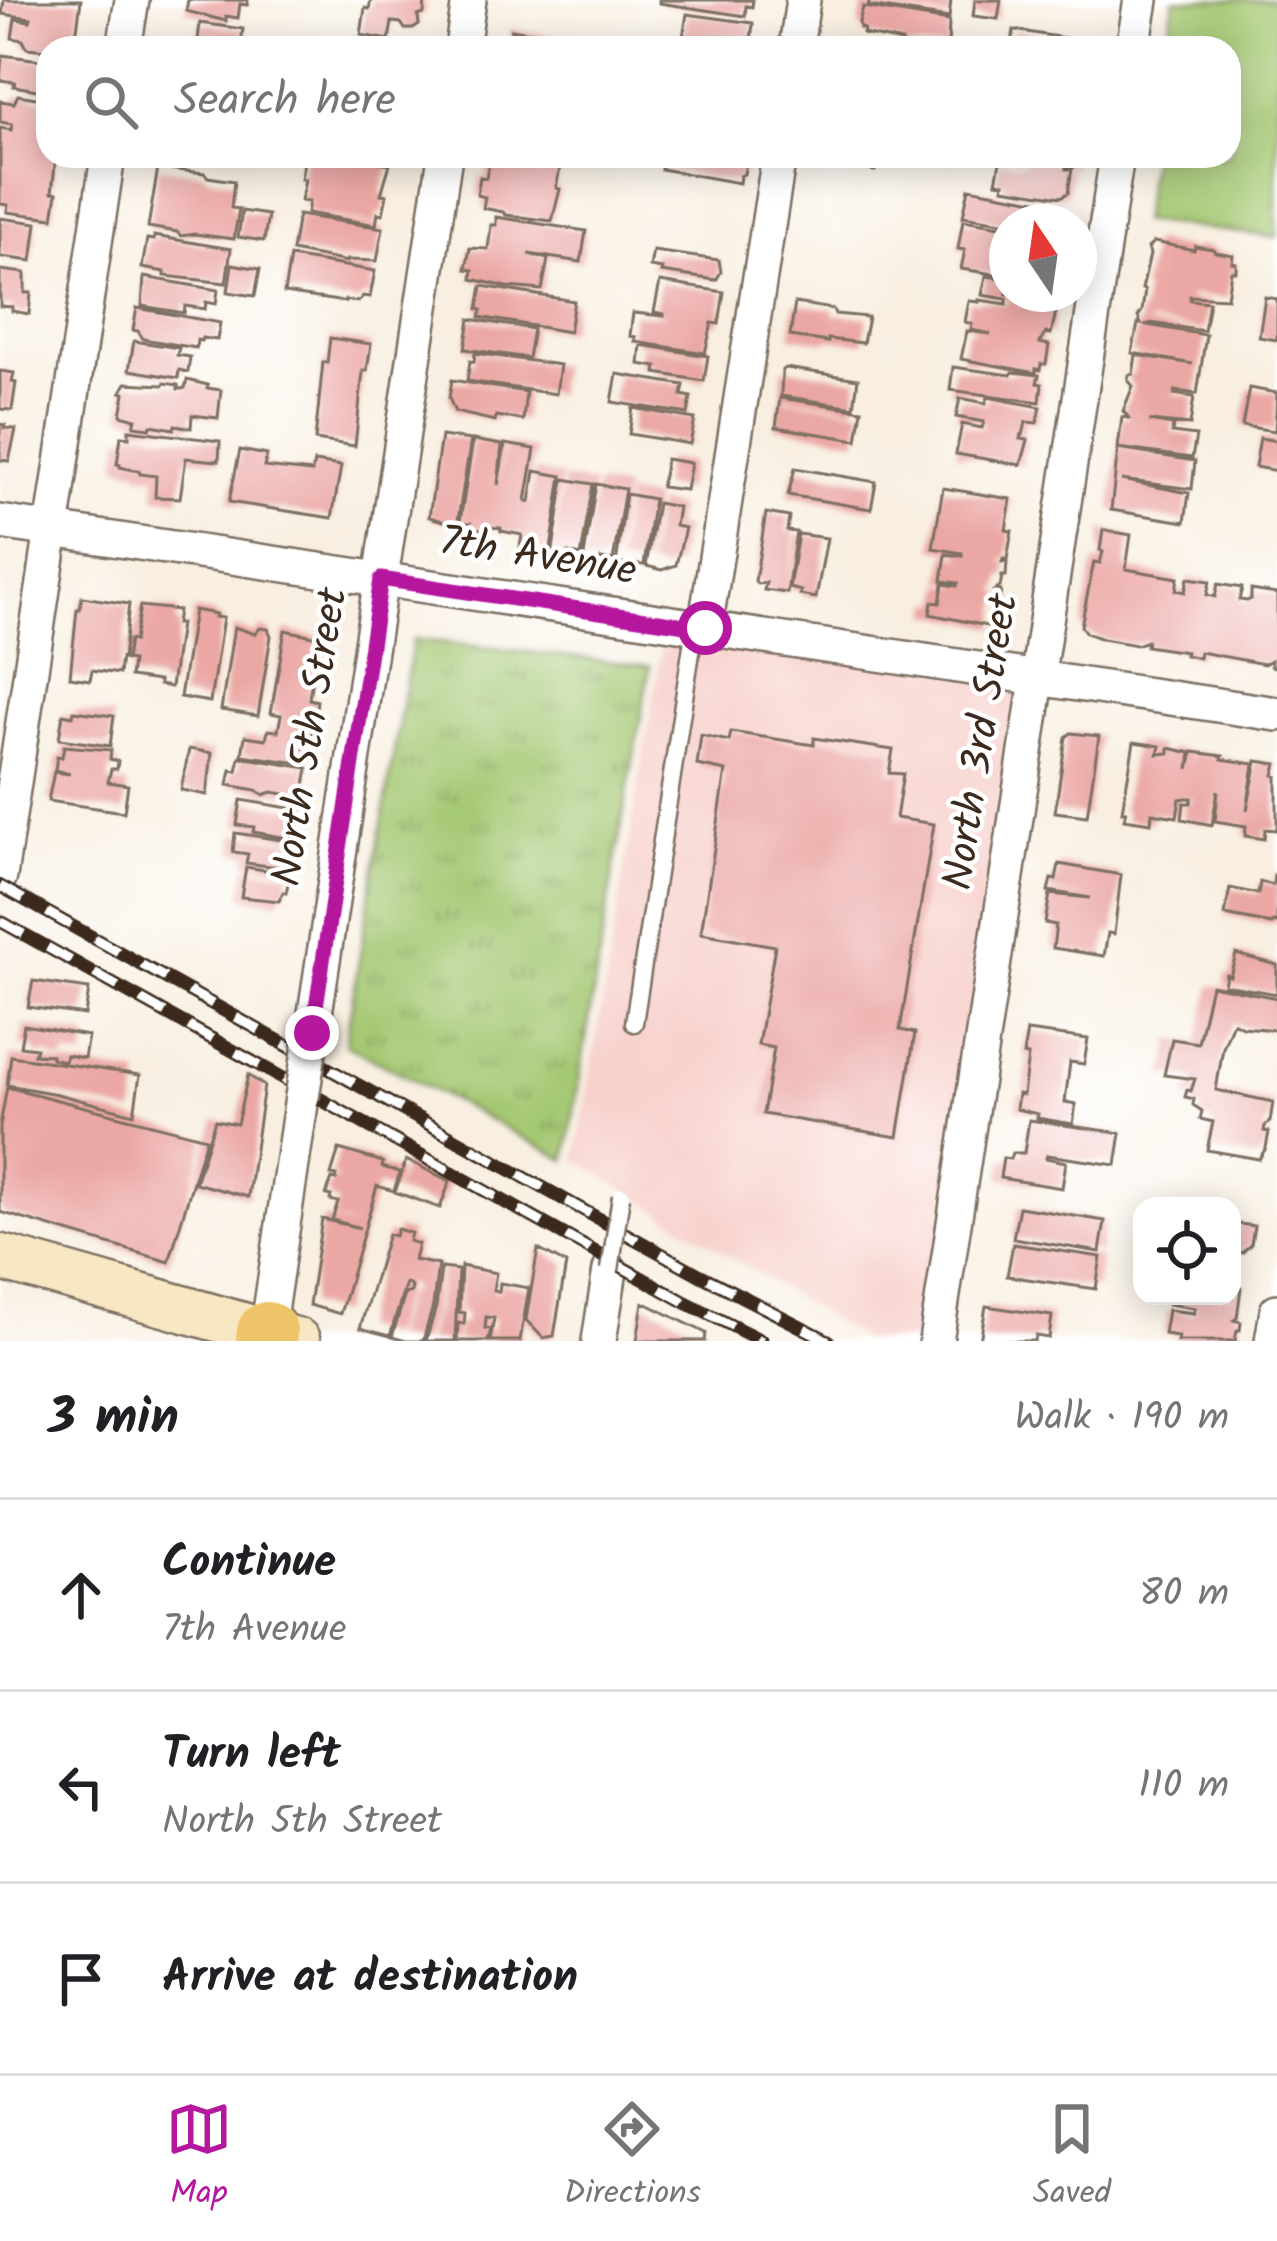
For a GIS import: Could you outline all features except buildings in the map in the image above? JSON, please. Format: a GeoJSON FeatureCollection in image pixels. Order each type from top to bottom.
{"type":"FeatureCollection","features":[{"type":"Feature","properties":{"kind":"main road"},"geometry":{"type":"LineString","coordinates":[[0,1257],[277,1338]]}},
{"type":"Feature","properties":{"kind":"street"},"geometry":{"type":"LineString","coordinates":[[126,36],[132,0]]}},
{"type":"Feature","properties":{"kind":"street"},"geometry":{"type":"LineString","coordinates":[[464,36],[469,0]]}},
{"type":"Feature","properties":{"kind":"street"},"geometry":{"type":"LineString","coordinates":[[798,36],[803,0]]}},
{"type":"Feature","properties":{"kind":"street"},"geometry":{"type":"LineString","coordinates":[[1135,36],[1141,0]]}},
{"type":"Feature","properties":{"kind":"street"},"geometry":{"type":"LineString","coordinates":[[2,866],[106,168]]}},
{"type":"Feature","properties":{"kind":"street","name":"North 5th Street"},"geometry":{"type":"LineString","coordinates":[[277,1338],[302,1097],[444,168]]}},
{"type":"Feature","properties":{"kind":"street"},"geometry":{"type":"LineString","coordinates":[[700,627],[777,168]]}},
{"type":"Feature","properties":{"kind":"street","name":"North 3rd Street"},"geometry":{"type":"LineString","coordinates":[[936,1341],[1115,168]]}},
{"type":"Feature","properties":{"kind":"street","name":"7th Avenue"},"geometry":{"type":"LineString","coordinates":[[0,522],[1277,714]]}},
{"type":"Feature","properties":{"kind":"street"},"geometry":{"type":"LineString","coordinates":[[599,1341],[610,1270]]}},
{"type":"Feature","properties":{"kind":"street"},"geometry":{"type":"LineString","coordinates":[[1273,1341],[1277,1311]]}},
{"type":"Feature","properties":{"kind":"lane"},"geometry":{"type":"LineString","coordinates":[[634,1023],[700,627]]}},
{"type":"Feature","properties":{"kind":"lane"},"geometry":{"type":"LineString","coordinates":[[610,1270],[621,1196]]}},
{"type":"Feature","properties":{"kind":"shaded area"},"geometry":{"type":"Polygon","coordinates":[[[664,631],[1026,684],[926,1341],[865,1341],[576,1159],[664,631]]]}},
{"type":"Feature","properties":{"kind":"green space"},"geometry":{"type":"Polygon","coordinates":[[[1174,0],[1277,0],[1277,237],[1141,221],[1149,168],[1241,168],[1241,36],[1169,36],[1174,0]]]}},
{"type":"Feature","properties":{"kind":"green space"},"geometry":{"type":"Polygon","coordinates":[[[413,639],[650,666],[566,1160],[345,1044],[413,639]]]}},
{"type":"Feature","properties":{"kind":"railway"},"geometry":{"type":"LineString","coordinates":[[0,886],[700,1275],[829,1341]]}},
{"type":"Feature","properties":{"kind":"railway"},"geometry":{"type":"LineString","coordinates":[[0,921],[762,1341]]}},
{"type":"Feature","properties":{"kind":"route"},"geometry":{"type":"LineString","coordinates":[[312,1033],[381,579],[705,628]]}}]}
